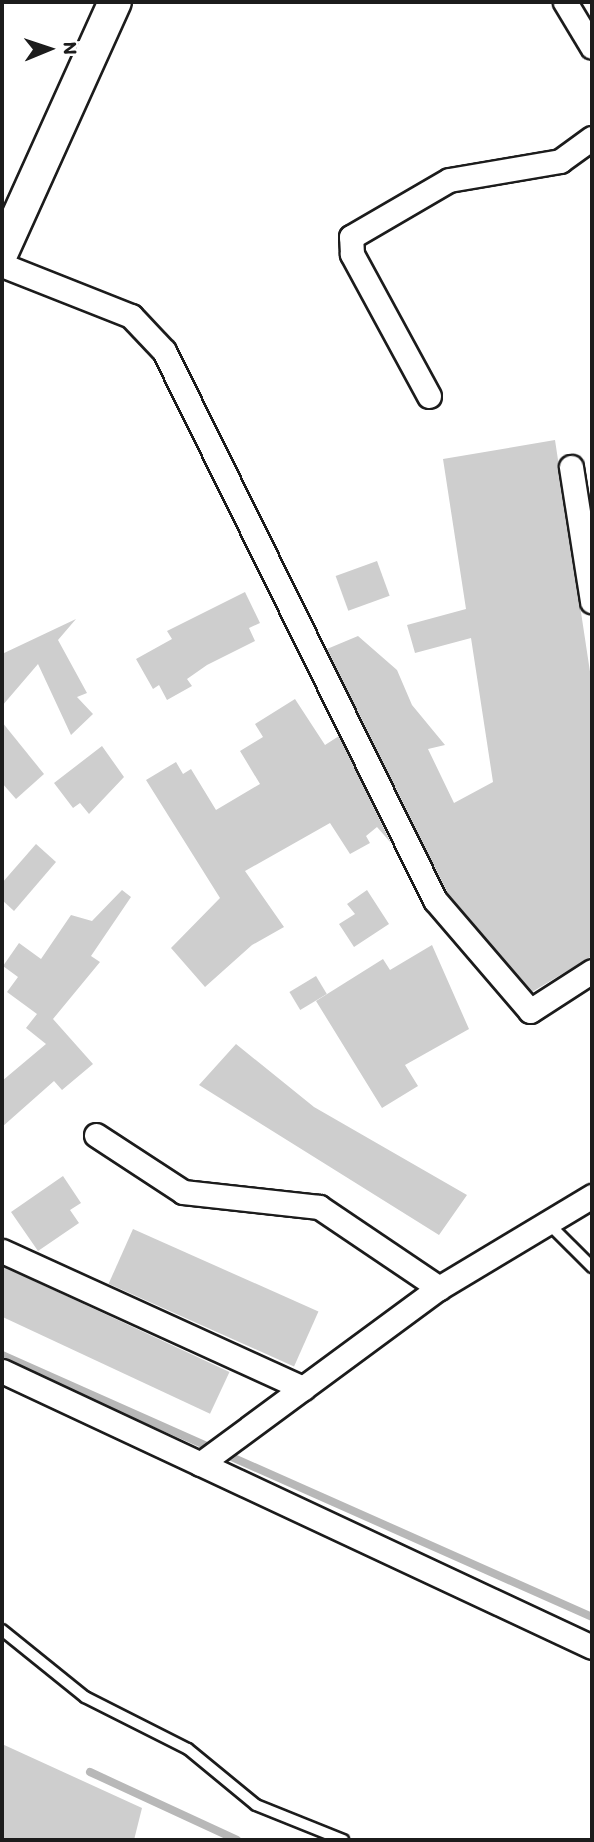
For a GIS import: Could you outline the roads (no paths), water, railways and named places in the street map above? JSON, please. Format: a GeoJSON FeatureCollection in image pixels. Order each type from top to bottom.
{"type":"FeatureCollection","features":[{"type":"Feature","properties":{"kind":"main road"},"geometry":{"type":"LineString","coordinates":[[2,252],[116,2]]}},
{"type":"Feature","properties":{"kind":"street"},"geometry":{"type":"LineString","coordinates":[[565,2],[592,47]]}},
{"type":"Feature","properties":{"kind":"street"},"geometry":{"type":"LineString","coordinates":[[429,397],[352,254],[351,237],[449,180],[560,161],[592,138]]}},
{"type":"Feature","properties":{"kind":"street"},"geometry":{"type":"LineString","coordinates":[[2,265],[122,311],[159,343],[435,900],[530,1011],[592,971]]}},
{"type":"Feature","properties":{"kind":"street"},"geometry":{"type":"LineString","coordinates":[[571,467],[592,601]]}},
{"type":"Feature","properties":{"kind":"street"},"geometry":{"type":"LineString","coordinates":[[96,1135],[183,1192],[318,1208],[439,1288]]}},
{"type":"Feature","properties":{"kind":"street"},"geometry":{"type":"LineString","coordinates":[[206,1459],[439,1288],[592,1196]]}},
{"type":"Feature","properties":{"kind":"street"},"geometry":{"type":"LineString","coordinates":[[2,1251],[303,1388]]}},
{"type":"Feature","properties":{"kind":"street"},"geometry":{"type":"LineString","coordinates":[[2,1371],[206,1459],[592,1647]]}},
{"type":"Feature","properties":{"kind":"lane"},"geometry":{"type":"LineString","coordinates":[[547,1222],[592,1267]]}},
{"type":"Feature","properties":{"kind":"lane"},"geometry":{"type":"LineString","coordinates":[[2,1630],[85,1696],[188,1749],[256,1805],[343,1840]]}},
{"type":"Feature","properties":{"kind":"waterway"},"geometry":{"type":"LineString","coordinates":[[2,1355],[592,1617]]}},
{"type":"Feature","properties":{"kind":"waterway"},"geometry":{"type":"LineString","coordinates":[[90,1772],[237,1840]]}}]}
